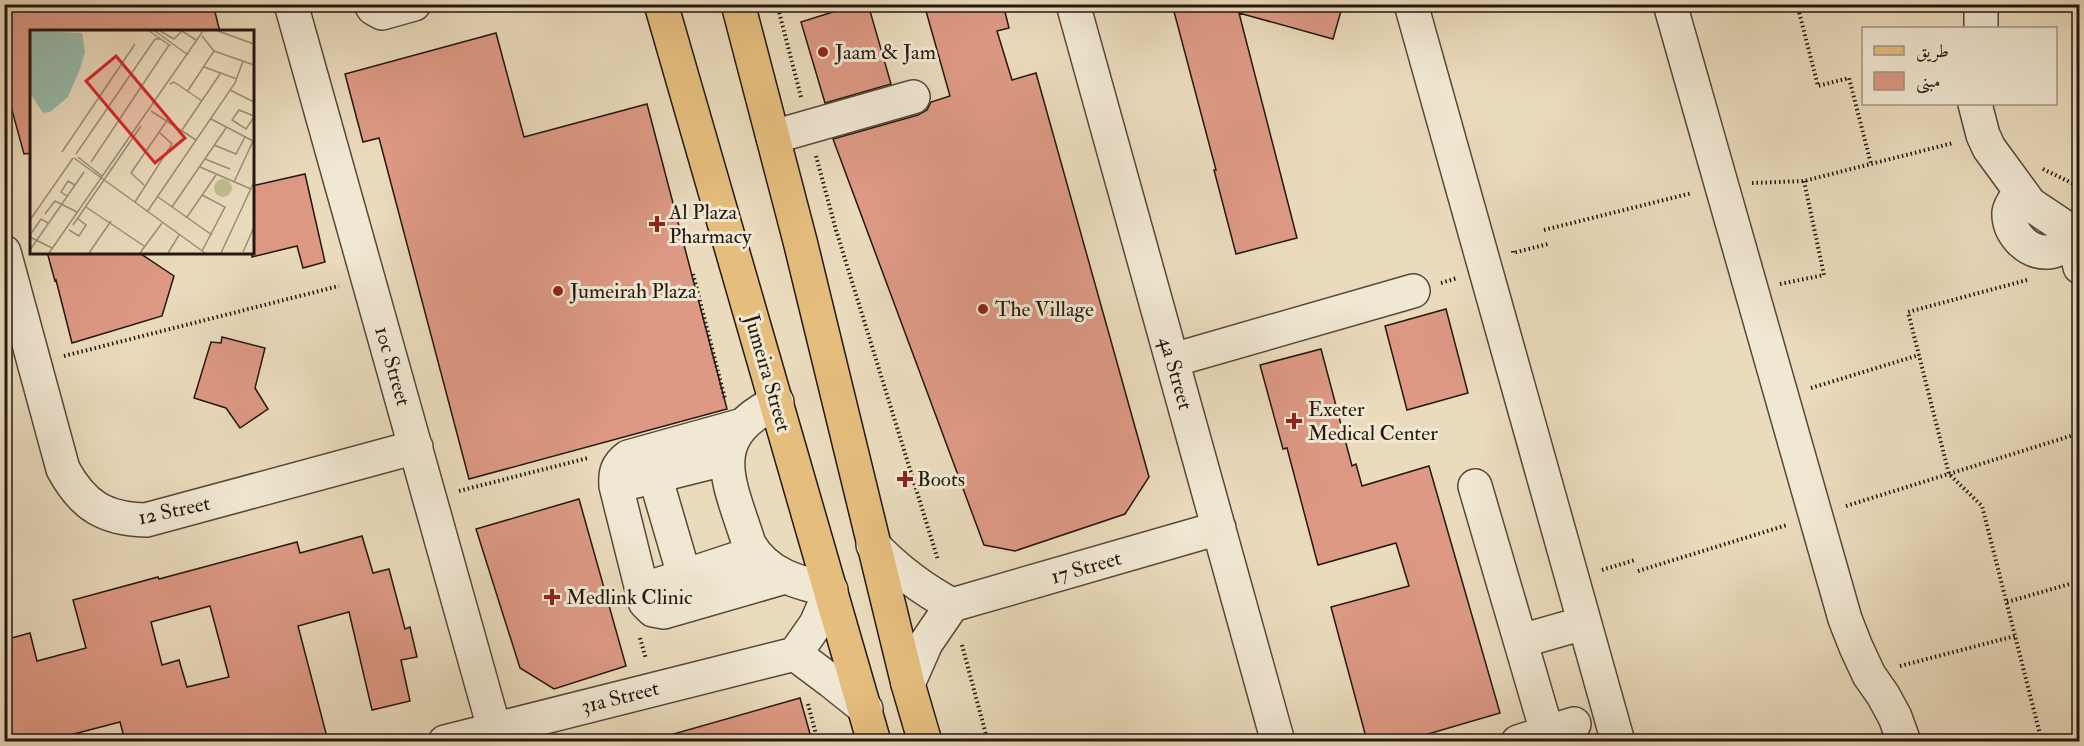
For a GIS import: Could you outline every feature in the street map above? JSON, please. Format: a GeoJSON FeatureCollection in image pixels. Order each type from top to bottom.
{"type":"FeatureCollection","features":[{"type":"Feature","properties":{"kind":"main road","name":"Jumeira Street"},"geometry":{"type":"LineString","coordinates":[[661,4],[874,741]]}},
{"type":"Feature","properties":{"kind":"main road"},"geometry":{"type":"LineString","coordinates":[[738,4],[806,264],[908,684],[925,741]]}},
{"type":"Feature","properties":{"kind":"street","name":"10c Street"},"geometry":{"type":"LineString","coordinates":[[291,4],[494,728]]}},
{"type":"Feature","properties":{"kind":"street"},"geometry":{"type":"LineString","coordinates":[[371,4],[373,8],[382,13],[414,4]]}},
{"type":"Feature","properties":{"kind":"street","name":"4a Street"},"geometry":{"type":"LineString","coordinates":[[1073,4],[1278,741]]}},
{"type":"Feature","properties":{"kind":"street"},"geometry":{"type":"LineString","coordinates":[[1411,4],[1618,741]]}},
{"type":"Feature","properties":{"kind":"street"},"geometry":{"type":"LineString","coordinates":[[1671,4],[1845,619],[1869,675],[1891,709],[1904,741]]}},
{"type":"Feature","properties":{"kind":"street"},"geometry":{"type":"LineString","coordinates":[[1981,4],[1981,27]]}},
{"type":"Feature","properties":{"kind":"street"},"geometry":{"type":"LineString","coordinates":[[774,137],[913,97]]}},
{"type":"Feature","properties":{"kind":"street"},"geometry":{"type":"LineString","coordinates":[[1975,105],[1983,135],[1999,164],[2020,192],[2041,213],[2063,226],[2077,254],[2049,253],[2033,249],[2017,238],[2011,226],[2009,210],[2020,192]]}},
{"type":"Feature","properties":{"kind":"street","name":"12 Street"},"geometry":{"type":"LineString","coordinates":[[4,252],[63,470],[73,488],[88,503],[105,514],[126,519],[147,520],[416,447]]}},
{"type":"Feature","properties":{"kind":"street"},"geometry":{"type":"LineString","coordinates":[[1173,360],[1413,291]]}},
{"type":"Feature","properties":{"kind":"street"},"geometry":{"type":"LineString","coordinates":[[777,402],[763,409],[743,425],[735,435],[728,458],[727,474],[749,544],[754,553],[771,569],[785,577],[831,591],[816,624],[795,654],[866,709]]}},
{"type":"Feature","properties":{"kind":"street"},"geometry":{"type":"LineString","coordinates":[[604,477],[615,476],[618,468],[628,457],[743,425]]}},
{"type":"Feature","properties":{"kind":"street"},"geometry":{"type":"LineString","coordinates":[[604,477],[655,476],[728,458]]}},
{"type":"Feature","properties":{"kind":"street"},"geometry":{"type":"LineString","coordinates":[[655,476],[684,575]]}},
{"type":"Feature","properties":{"kind":"street"},"geometry":{"type":"LineString","coordinates":[[604,477],[642,590],[653,610],[664,612],[785,577]]}},
{"type":"Feature","properties":{"kind":"street"},"geometry":{"type":"LineString","coordinates":[[1475,486],[1546,733]]}},
{"type":"Feature","properties":{"kind":"street","name":"17 Street"},"geometry":{"type":"LineString","coordinates":[[952,605],[1219,528]]}},
{"type":"Feature","properties":{"kind":"street"},"geometry":{"type":"LineString","coordinates":[[873,545],[909,579],[952,605],[926,643],[908,684]]}},
{"type":"Feature","properties":{"kind":"street"},"geometry":{"type":"LineString","coordinates":[[642,590],[754,553]]}},
{"type":"Feature","properties":{"kind":"street"},"geometry":{"type":"LineString","coordinates":[[1521,641],[1584,624]]}},
{"type":"Feature","properties":{"kind":"street","name":"31a Street"},"geometry":{"type":"LineString","coordinates":[[445,741],[795,654]]}},
{"type":"Feature","properties":{"kind":"path"},"geometry":{"type":"LineString","coordinates":[[777,4],[836,230],[952,605],[988,741]]}},
{"type":"Feature","properties":{"kind":"path"},"geometry":{"type":"LineString","coordinates":[[1797,4],[1818,86],[1849,78],[1871,164]]}},
{"type":"Feature","properties":{"kind":"path"},"geometry":{"type":"LineString","coordinates":[[1544,230],[1722,185],[1804,182],[1983,135]]}},
{"type":"Feature","properties":{"kind":"path"},"geometry":{"type":"LineString","coordinates":[[1753,290],[1824,275],[1804,182]]}},
{"type":"Feature","properties":{"kind":"path"},"geometry":{"type":"LineString","coordinates":[[2017,238],[2027,281],[1908,312],[1949,474],[1982,506],[2042,741]]}},
{"type":"Feature","properties":{"kind":"path"},"geometry":{"type":"LineString","coordinates":[[35,364],[368,278]]}},
{"type":"Feature","properties":{"kind":"path"},"geometry":{"type":"LineString","coordinates":[[1783,396],[1919,355]]}},
{"type":"Feature","properties":{"kind":"path"},"geometry":{"type":"LineString","coordinates":[[1638,571],[2079,433]]}},
{"type":"Feature","properties":{"kind":"path"},"geometry":{"type":"LineString","coordinates":[[430,498],[588,458],[604,477]]}},
{"type":"Feature","properties":{"kind":"path"},"geometry":{"type":"LineString","coordinates":[[2007,602],[2079,581]]}},
{"type":"Feature","properties":{"kind":"path"},"geometry":{"type":"LineString","coordinates":[[639,634],[655,689]]}},
{"type":"Feature","properties":{"kind":"path"},"geometry":{"type":"LineString","coordinates":[[1869,675],[2015,636]]}},
{"type":"Feature","properties":{"kind":"building"},"geometry":{"type":"Polygon","coordinates":[[[4,4],[213,4],[220,30],[30,30],[30,153],[24,154],[4,81],[4,4]]]}},
{"type":"Feature","properties":{"kind":"building"},"geometry":{"type":"Polygon","coordinates":[[[858,4],[868,4],[891,84],[825,103],[801,22],[858,4]]]}},
{"type":"Feature","properties":{"kind":"building"},"geometry":{"type":"Polygon","coordinates":[[[924,4],[1003,4],[1009,28],[997,31],[1012,80],[1036,73],[1149,477],[1125,514],[1015,551],[984,545],[833,139],[918,115],[927,110],[931,102],[950,96],[924,4]]]}},
{"type":"Feature","properties":{"kind":"building"},"geometry":{"type":"Polygon","coordinates":[[[1172,4],[1343,4],[1333,39],[1239,13],[1297,238],[1236,254],[1172,4]]]}},
{"type":"Feature","properties":{"kind":"building","name":"Jumeirah Plaza"},"geometry":{"type":"Polygon","coordinates":[[[496,33],[524,137],[647,104],[727,409],[469,479],[379,138],[363,142],[345,74],[496,33]]]}},
{"type":"Feature","properties":{"kind":"building"},"geometry":{"type":"Polygon","coordinates":[[[305,174],[325,262],[303,268],[297,246],[252,257],[254,254],[254,186],[305,174]]]}},
{"type":"Feature","properties":{"kind":"building"},"geometry":{"type":"Polygon","coordinates":[[[48,254],[141,254],[174,276],[162,316],[72,343],[48,254]]]}},
{"type":"Feature","properties":{"kind":"building"},"geometry":{"type":"Polygon","coordinates":[[[1446,309],[1468,393],[1407,410],[1385,326],[1446,309]]]}},
{"type":"Feature","properties":{"kind":"building"},"geometry":{"type":"Polygon","coordinates":[[[222,337],[265,348],[255,388],[268,409],[240,428],[226,408],[194,398],[211,342],[221,343],[222,337]]]}},
{"type":"Feature","properties":{"kind":"building"},"geometry":{"type":"Polygon","coordinates":[[[1321,349],[1352,466],[1356,464],[1362,486],[1429,466],[1500,713],[1428,734],[1430,741],[1367,741],[1331,607],[1409,586],[1396,543],[1318,565],[1287,448],[1283,449],[1260,365],[1321,349]]]}},
{"type":"Feature","properties":{"kind":"building","name":"Medlink Clinic"},"geometry":{"type":"Polygon","coordinates":[[[579,499],[626,666],[554,689],[520,668],[476,529],[579,499]]]}},
{"type":"Feature","properties":{"kind":"building"},"geometry":{"type":"Polygon","coordinates":[[[362,536],[373,573],[389,569],[405,629],[410,627],[417,657],[401,660],[410,701],[372,710],[349,612],[298,626],[328,741],[125,741],[120,722],[47,741],[4,741],[4,640],[30,633],[37,661],[86,648],[73,600],[297,542],[300,553],[362,536]],[[210,606],[151,622],[162,665],[179,660],[187,687],[229,677],[210,606]]]}},
{"type":"Feature","properties":{"kind":"building"},"geometry":{"type":"Polygon","coordinates":[[[800,698],[812,741],[671,741],[670,735],[800,698]]]}},
{"type":"Feature","properties":{"kind":"place","name":"Jaam & Jam"},"geometry":{"type":"Point","coordinates":[823,52]}},
{"type":"Feature","properties":{"kind":"place","name":"Al Plaza Pharmacy"},"geometry":{"type":"Point","coordinates":[657,224]}},
{"type":"Feature","properties":{"kind":"place","name":"Jumeirah Plaza"},"geometry":{"type":"Point","coordinates":[558,291]}},
{"type":"Feature","properties":{"kind":"place","name":"The Village"},"geometry":{"type":"Point","coordinates":[983,309]}},
{"type":"Feature","properties":{"kind":"place","name":"Exeter Medical Center"},"geometry":{"type":"Point","coordinates":[1294,421]}},
{"type":"Feature","properties":{"kind":"place","name":"Boots"},"geometry":{"type":"Point","coordinates":[905,479]}},
{"type":"Feature","properties":{"kind":"place","name":"Medlink Clinic"},"geometry":{"type":"Point","coordinates":[552,597]}}]}
